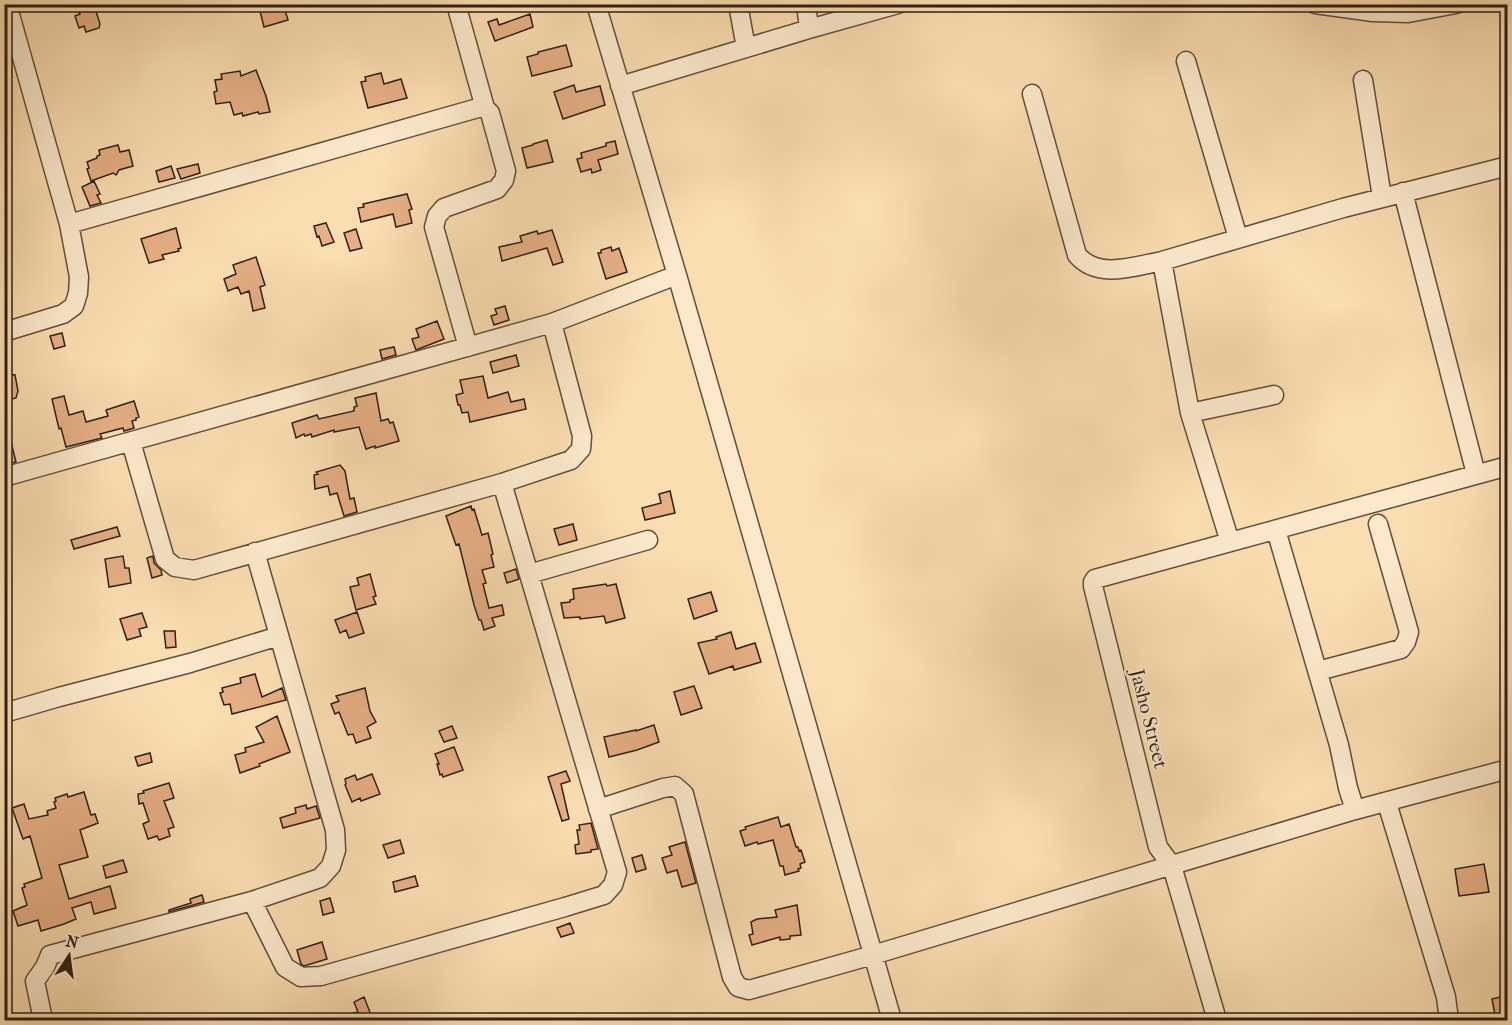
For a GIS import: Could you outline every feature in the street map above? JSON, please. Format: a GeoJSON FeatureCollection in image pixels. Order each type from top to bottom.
{"type":"FeatureCollection","features":[{"type":"Feature","properties":{"kind":"street"},"geometry":{"type":"LineString","coordinates":[[4,332],[63,314],[74,306],[79,277],[69,224],[7,4]]}},
{"type":"Feature","properties":{"kind":"street"},"geometry":{"type":"LineString","coordinates":[[456,4],[485,108],[490,113],[506,171],[504,180],[497,189],[444,208],[437,216],[434,226],[468,347]]}},
{"type":"Feature","properties":{"kind":"street"},"geometry":{"type":"LineString","coordinates":[[596,4],[677,275],[892,1020]]}},
{"type":"Feature","properties":{"kind":"street"},"geometry":{"type":"LineString","coordinates":[[738,4],[746,48]]}},
{"type":"Feature","properties":{"kind":"street"},"geometry":{"type":"LineString","coordinates":[[806,4],[809,29]]}},
{"type":"Feature","properties":{"kind":"street"},"geometry":{"type":"LineString","coordinates":[[620,86],[898,4]]}},
{"type":"Feature","properties":{"kind":"street"},"geometry":{"type":"LineString","coordinates":[[1315,4],[1373,12],[1395,9],[1408,13],[1456,4]]}},
{"type":"Feature","properties":{"kind":"street"},"geometry":{"type":"LineString","coordinates":[[1186,61],[1238,238]]}},
{"type":"Feature","properties":{"kind":"street"},"geometry":{"type":"LineString","coordinates":[[1363,80],[1382,197]]}},
{"type":"Feature","properties":{"kind":"street"},"geometry":{"type":"LineString","coordinates":[[1032,94],[1077,255],[1083,262],[1094,268],[1110,270],[1162,261],[1382,197],[1508,166]]}},
{"type":"Feature","properties":{"kind":"street"},"geometry":{"type":"LineString","coordinates":[[69,224],[478,108],[485,108]]}},
{"type":"Feature","properties":{"kind":"street"},"geometry":{"type":"LineString","coordinates":[[1403,192],[1476,474]]}},
{"type":"Feature","properties":{"kind":"street"},"geometry":{"type":"LineString","coordinates":[[1162,261],[1190,413],[1230,542],[1508,466]]}},
{"type":"Feature","properties":{"kind":"street"},"geometry":{"type":"LineString","coordinates":[[4,477],[552,322],[677,275]]}},
{"type":"Feature","properties":{"kind":"street"},"geometry":{"type":"LineString","coordinates":[[131,442],[165,559],[176,567],[194,570],[502,483],[571,460],[581,449],[582,436],[552,322]]}},
{"type":"Feature","properties":{"kind":"street"},"geometry":{"type":"LineString","coordinates":[[1190,413],[1274,395]]}},
{"type":"Feature","properties":{"kind":"street"},"geometry":{"type":"LineString","coordinates":[[252,901],[285,967],[300,977],[321,976],[604,895],[613,885],[617,872],[502,483]]}},
{"type":"Feature","properties":{"kind":"street"},"geometry":{"type":"LineString","coordinates":[[1318,671],[1401,650],[1406,642],[1408,632],[1378,524]]}},
{"type":"Feature","properties":{"kind":"street"},"geometry":{"type":"LineString","coordinates":[[1276,530],[1318,671],[1355,810]]}},
{"type":"Feature","properties":{"kind":"street"},"geometry":{"type":"LineString","coordinates":[[529,574],[648,540]]}},
{"type":"Feature","properties":{"kind":"street","name":"Jasho Street"},"geometry":{"type":"LineString","coordinates":[[1217,1020],[1172,866],[1158,847],[1092,586],[1095,579],[1230,542]]}},
{"type":"Feature","properties":{"kind":"street"},"geometry":{"type":"LineString","coordinates":[[43,1020],[35,981],[50,955],[252,901],[320,878],[331,866],[336,850],[335,830],[255,552]]}},
{"type":"Feature","properties":{"kind":"street"},"geometry":{"type":"LineString","coordinates":[[4,713],[190,663],[279,636]]}},
{"type":"Feature","properties":{"kind":"street"},"geometry":{"type":"LineString","coordinates":[[598,809],[663,788],[675,786],[684,794],[732,977],[738,987],[749,990],[1355,810],[1508,769]]}},
{"type":"Feature","properties":{"kind":"street"},"geometry":{"type":"LineString","coordinates":[[1387,802],[1446,997],[1449,1020]]}},
{"type":"Feature","properties":{"kind":"building"},"geometry":{"type":"Polygon","coordinates":[[[272,4],[283,4],[288,20],[264,27],[260,11],[273,7],[272,4]]]}},
{"type":"Feature","properties":{"kind":"building"},"geometry":{"type":"Polygon","coordinates":[[[94,5],[100,24],[99,28],[86,32],[84,26],[79,28],[75,16],[80,14],[79,9],[94,5]]]}},
{"type":"Feature","properties":{"kind":"building"},"geometry":{"type":"Polygon","coordinates":[[[530,14],[533,27],[495,41],[488,22],[497,19],[499,25],[530,14]]]}},
{"type":"Feature","properties":{"kind":"building"},"geometry":{"type":"Polygon","coordinates":[[[566,45],[572,66],[532,76],[527,57],[566,45]]]}},
{"type":"Feature","properties":{"kind":"building"},"geometry":{"type":"Polygon","coordinates":[[[256,70],[270,112],[234,115],[230,102],[216,104],[215,80],[222,79],[221,74],[240,71],[241,76],[256,70]]]}},
{"type":"Feature","properties":{"kind":"building"},"geometry":{"type":"Polygon","coordinates":[[[381,73],[384,84],[401,79],[407,98],[368,108],[361,82],[366,81],[365,77],[381,73]]]}},
{"type":"Feature","properties":{"kind":"building"},"geometry":{"type":"Polygon","coordinates":[[[574,85],[576,92],[600,86],[605,105],[563,119],[554,92],[574,85]]]}},
{"type":"Feature","properties":{"kind":"building"},"geometry":{"type":"Polygon","coordinates":[[[547,140],[553,162],[527,168],[522,148],[547,140]]]}},
{"type":"Feature","properties":{"kind":"building"},"geometry":{"type":"Polygon","coordinates":[[[615,141],[618,154],[598,160],[601,170],[592,173],[591,169],[581,172],[577,159],[582,158],[581,153],[615,141]]]}},
{"type":"Feature","properties":{"kind":"building"},"geometry":{"type":"Polygon","coordinates":[[[118,145],[120,152],[129,150],[133,166],[119,170],[116,175],[113,173],[91,181],[87,162],[100,155],[99,150],[118,145]]]}},
{"type":"Feature","properties":{"kind":"building"},"geometry":{"type":"Polygon","coordinates":[[[198,164],[200,173],[181,179],[177,169],[198,164]]]}},
{"type":"Feature","properties":{"kind":"building"},"geometry":{"type":"Polygon","coordinates":[[[171,166],[175,178],[159,182],[156,171],[171,166]]]}},
{"type":"Feature","properties":{"kind":"building"},"geometry":{"type":"Polygon","coordinates":[[[94,181],[101,203],[90,206],[82,187],[94,181]]]}},
{"type":"Feature","properties":{"kind":"building"},"geometry":{"type":"Polygon","coordinates":[[[407,194],[412,209],[409,210],[412,223],[396,227],[393,214],[361,222],[358,208],[364,207],[363,204],[407,194]]]}},
{"type":"Feature","properties":{"kind":"building"},"geometry":{"type":"Polygon","coordinates":[[[326,223],[334,242],[322,246],[314,226],[326,223]]]}},
{"type":"Feature","properties":{"kind":"building"},"geometry":{"type":"Polygon","coordinates":[[[176,228],[181,248],[178,249],[179,251],[162,255],[164,259],[149,263],[141,239],[176,228]]]}},
{"type":"Feature","properties":{"kind":"building"},"geometry":{"type":"Polygon","coordinates":[[[356,229],[362,248],[350,251],[344,233],[356,229]]]}},
{"type":"Feature","properties":{"kind":"building"},"geometry":{"type":"Polygon","coordinates":[[[552,230],[563,262],[553,265],[547,248],[502,261],[499,247],[522,242],[520,236],[552,230]]]}},
{"type":"Feature","properties":{"kind":"building"},"geometry":{"type":"Polygon","coordinates":[[[611,247],[612,251],[619,248],[627,272],[606,279],[598,253],[611,247]]]}},
{"type":"Feature","properties":{"kind":"building"},"geometry":{"type":"Polygon","coordinates":[[[256,257],[265,285],[260,287],[265,308],[253,311],[249,291],[241,294],[238,287],[228,291],[224,279],[236,274],[233,265],[256,257]]]}},
{"type":"Feature","properties":{"kind":"building"},"geometry":{"type":"Polygon","coordinates":[[[505,306],[509,320],[494,325],[491,316],[497,314],[495,309],[505,306]]]}},
{"type":"Feature","properties":{"kind":"building"},"geometry":{"type":"Polygon","coordinates":[[[437,321],[444,339],[416,350],[412,339],[419,337],[416,329],[437,321]]]}},
{"type":"Feature","properties":{"kind":"building"},"geometry":{"type":"Polygon","coordinates":[[[62,333],[65,346],[54,349],[50,336],[62,333]]]}},
{"type":"Feature","properties":{"kind":"building"},"geometry":{"type":"Polygon","coordinates":[[[394,347],[396,355],[382,359],[380,350],[394,347]]]}},
{"type":"Feature","properties":{"kind":"building"},"geometry":{"type":"Polygon","coordinates":[[[516,355],[519,366],[493,373],[490,362],[516,355]]]}},
{"type":"Feature","properties":{"kind":"building"},"geometry":{"type":"Polygon","coordinates":[[[4,373],[15,375],[18,391],[16,398],[4,401],[4,373]]]}},
{"type":"Feature","properties":{"kind":"building"},"geometry":{"type":"Polygon","coordinates":[[[483,376],[488,398],[508,392],[511,402],[524,399],[526,409],[470,422],[468,412],[462,413],[458,405],[456,395],[463,393],[460,380],[483,376]]]}},
{"type":"Feature","properties":{"kind":"building"},"geometry":{"type":"Polygon","coordinates":[[[376,393],[381,421],[388,419],[390,423],[393,422],[399,441],[366,449],[359,427],[334,432],[334,430],[312,437],[311,434],[305,436],[304,434],[296,438],[292,423],[317,415],[319,419],[354,411],[354,407],[357,406],[355,398],[376,393]]]}},
{"type":"Feature","properties":{"kind":"building"},"geometry":{"type":"Polygon","coordinates":[[[64,396],[69,415],[83,411],[86,422],[108,416],[106,410],[134,401],[139,417],[132,421],[134,428],[124,431],[123,428],[100,434],[102,438],[66,447],[52,399],[64,396]]]}},
{"type":"Feature","properties":{"kind":"building"},"geometry":{"type":"Polygon","coordinates":[[[8,430],[16,462],[4,465],[4,431],[8,430]]]}},
{"type":"Feature","properties":{"kind":"building"},"geometry":{"type":"Polygon","coordinates":[[[340,465],[345,471],[350,499],[354,498],[357,512],[344,516],[337,493],[330,495],[328,486],[315,489],[314,475],[318,474],[316,472],[340,465]]]}},
{"type":"Feature","properties":{"kind":"building"},"geometry":{"type":"Polygon","coordinates":[[[670,491],[675,513],[645,520],[642,508],[661,503],[659,494],[670,491]]]}},
{"type":"Feature","properties":{"kind":"building"},"geometry":{"type":"Polygon","coordinates":[[[471,506],[482,535],[488,533],[493,554],[491,555],[494,567],[482,570],[489,608],[502,605],[504,615],[492,618],[495,626],[484,630],[474,605],[459,544],[456,545],[446,516],[471,506]]]}},
{"type":"Feature","properties":{"kind":"building"},"geometry":{"type":"Polygon","coordinates":[[[573,524],[577,540],[559,545],[554,529],[573,524]]]}},
{"type":"Feature","properties":{"kind":"building"},"geometry":{"type":"Polygon","coordinates":[[[117,527],[120,536],[74,549],[71,540],[117,527]]]}},
{"type":"Feature","properties":{"kind":"building"},"geometry":{"type":"Polygon","coordinates":[[[123,556],[125,568],[129,568],[131,583],[109,587],[105,559],[123,556]]]}},
{"type":"Feature","properties":{"kind":"building"},"geometry":{"type":"Polygon","coordinates":[[[153,556],[154,563],[161,570],[162,575],[152,578],[147,558],[153,556]]]}},
{"type":"Feature","properties":{"kind":"building"},"geometry":{"type":"Polygon","coordinates":[[[516,569],[519,579],[507,583],[504,573],[516,569]]]}},
{"type":"Feature","properties":{"kind":"building"},"geometry":{"type":"Polygon","coordinates":[[[370,574],[376,604],[356,610],[350,587],[359,585],[357,578],[370,574]]]}},
{"type":"Feature","properties":{"kind":"building"},"geometry":{"type":"Polygon","coordinates":[[[606,584],[607,586],[616,584],[625,618],[606,623],[604,616],[564,618],[561,603],[574,599],[573,589],[606,584]]]}},
{"type":"Feature","properties":{"kind":"building"},"geometry":{"type":"Polygon","coordinates":[[[711,592],[717,611],[694,619],[688,599],[711,592]]]}},
{"type":"Feature","properties":{"kind":"building"},"geometry":{"type":"Polygon","coordinates":[[[357,612],[364,633],[349,638],[346,630],[340,633],[335,620],[357,612]]]}},
{"type":"Feature","properties":{"kind":"building"},"geometry":{"type":"Polygon","coordinates":[[[142,613],[147,627],[139,629],[141,636],[127,640],[120,619],[142,613]]]}},
{"type":"Feature","properties":{"kind":"building"},"geometry":{"type":"Polygon","coordinates":[[[164,631],[175,631],[176,647],[166,648],[164,631]]]}},
{"type":"Feature","properties":{"kind":"building"},"geometry":{"type":"Polygon","coordinates":[[[731,632],[736,649],[755,643],[761,662],[734,670],[733,666],[709,674],[698,643],[717,639],[716,637],[731,632]]]}},
{"type":"Feature","properties":{"kind":"building"},"geometry":{"type":"Polygon","coordinates":[[[255,674],[262,697],[282,688],[286,700],[232,714],[230,704],[224,705],[220,693],[223,692],[222,688],[241,683],[240,678],[255,674]]]}},
{"type":"Feature","properties":{"kind":"building"},"geometry":{"type":"Polygon","coordinates":[[[694,686],[702,708],[681,715],[674,692],[694,686]]]}},
{"type":"Feature","properties":{"kind":"building"},"geometry":{"type":"Polygon","coordinates":[[[365,688],[370,711],[376,722],[367,727],[371,738],[356,743],[353,734],[348,735],[339,712],[335,714],[331,704],[339,701],[336,696],[365,688]]]}},
{"type":"Feature","properties":{"kind":"building"},"geometry":{"type":"Polygon","coordinates":[[[277,716],[290,752],[240,773],[235,755],[246,752],[245,748],[264,742],[256,727],[277,716]]]}},
{"type":"Feature","properties":{"kind":"building"},"geometry":{"type":"Polygon","coordinates":[[[654,725],[659,742],[609,757],[604,737],[654,725]]]}},
{"type":"Feature","properties":{"kind":"building"},"geometry":{"type":"Polygon","coordinates":[[[452,726],[457,738],[444,742],[439,731],[452,726]]]}},
{"type":"Feature","properties":{"kind":"building"},"geometry":{"type":"Polygon","coordinates":[[[454,747],[463,770],[443,777],[442,774],[440,775],[435,754],[454,747]]]}},
{"type":"Feature","properties":{"kind":"building"},"geometry":{"type":"Polygon","coordinates":[[[150,753],[152,762],[138,766],[135,757],[150,753]]]}},
{"type":"Feature","properties":{"kind":"building"},"geometry":{"type":"Polygon","coordinates":[[[566,771],[570,781],[561,784],[569,819],[562,821],[548,777],[566,771]]]}},
{"type":"Feature","properties":{"kind":"building"},"geometry":{"type":"Polygon","coordinates":[[[372,774],[380,794],[352,802],[345,779],[355,775],[357,780],[372,774]]]}},
{"type":"Feature","properties":{"kind":"building"},"geometry":{"type":"Polygon","coordinates":[[[169,783],[174,798],[164,801],[174,827],[168,829],[170,836],[159,840],[157,836],[148,839],[143,824],[149,821],[143,803],[139,804],[138,794],[169,783]]]}},
{"type":"Feature","properties":{"kind":"building"},"geometry":{"type":"Polygon","coordinates":[[[84,792],[91,815],[95,814],[98,823],[80,830],[88,857],[59,865],[69,899],[110,886],[116,908],[94,914],[91,902],[72,908],[76,919],[64,924],[41,931],[38,920],[18,926],[13,911],[27,905],[22,888],[25,887],[24,884],[42,878],[30,836],[23,839],[12,808],[24,804],[29,819],[48,815],[47,811],[56,808],[55,798],[84,792]]]}},
{"type":"Feature","properties":{"kind":"building"},"geometry":{"type":"Polygon","coordinates":[[[306,805],[307,809],[316,806],[320,818],[283,828],[280,818],[296,813],[295,808],[306,805]]]}},
{"type":"Feature","properties":{"kind":"building"},"geometry":{"type":"Polygon","coordinates":[[[778,817],[781,827],[789,824],[796,847],[799,851],[801,850],[805,862],[800,864],[799,871],[785,875],[783,866],[780,866],[773,840],[745,846],[740,831],[746,829],[745,827],[778,817]]]}},
{"type":"Feature","properties":{"kind":"building"},"geometry":{"type":"Polygon","coordinates":[[[591,823],[598,849],[576,854],[575,845],[579,844],[577,830],[580,830],[579,825],[591,823]]]}},
{"type":"Feature","properties":{"kind":"building"},"geometry":{"type":"Polygon","coordinates":[[[400,840],[404,853],[388,858],[383,845],[400,840]]]}},
{"type":"Feature","properties":{"kind":"building"},"geometry":{"type":"Polygon","coordinates":[[[685,842],[696,883],[682,887],[677,870],[667,873],[662,858],[672,855],[669,847],[685,842]]]}},
{"type":"Feature","properties":{"kind":"building"},"geometry":{"type":"Polygon","coordinates":[[[642,855],[646,869],[636,872],[632,858],[642,855]]]}},
{"type":"Feature","properties":{"kind":"building"},"geometry":{"type":"Polygon","coordinates":[[[123,860],[127,872],[106,878],[103,866],[123,860]]]}},
{"type":"Feature","properties":{"kind":"building"},"geometry":{"type":"Polygon","coordinates":[[[1484,864],[1489,892],[1459,896],[1455,869],[1484,864]]]}},
{"type":"Feature","properties":{"kind":"building"},"geometry":{"type":"Polygon","coordinates":[[[415,876],[418,886],[395,892],[393,882],[415,876]]]}},
{"type":"Feature","properties":{"kind":"building"},"geometry":{"type":"Polygon","coordinates":[[[202,895],[204,902],[169,912],[169,910],[191,903],[190,899],[202,895]]]}},
{"type":"Feature","properties":{"kind":"building"},"geometry":{"type":"Polygon","coordinates":[[[330,898],[334,912],[323,915],[320,901],[330,898]]]}},
{"type":"Feature","properties":{"kind":"building"},"geometry":{"type":"Polygon","coordinates":[[[797,905],[801,935],[780,940],[780,937],[752,945],[749,935],[753,934],[751,922],[757,919],[777,917],[775,910],[797,905]]]}},
{"type":"Feature","properties":{"kind":"building"},"geometry":{"type":"Polygon","coordinates":[[[570,923],[574,933],[561,937],[557,928],[570,923]]]}},
{"type":"Feature","properties":{"kind":"building"},"geometry":{"type":"Polygon","coordinates":[[[322,942],[327,959],[304,966],[301,964],[297,950],[322,942]]]}},
{"type":"Feature","properties":{"kind":"building"},"geometry":{"type":"Polygon","coordinates":[[[1508,995],[1508,1020],[1496,1020],[1492,999],[1508,995]]]}},
{"type":"Feature","properties":{"kind":"building"},"geometry":{"type":"Polygon","coordinates":[[[364,997],[373,1020],[337,1020],[337,1017],[358,1012],[354,1002],[364,997]]]}}]}
